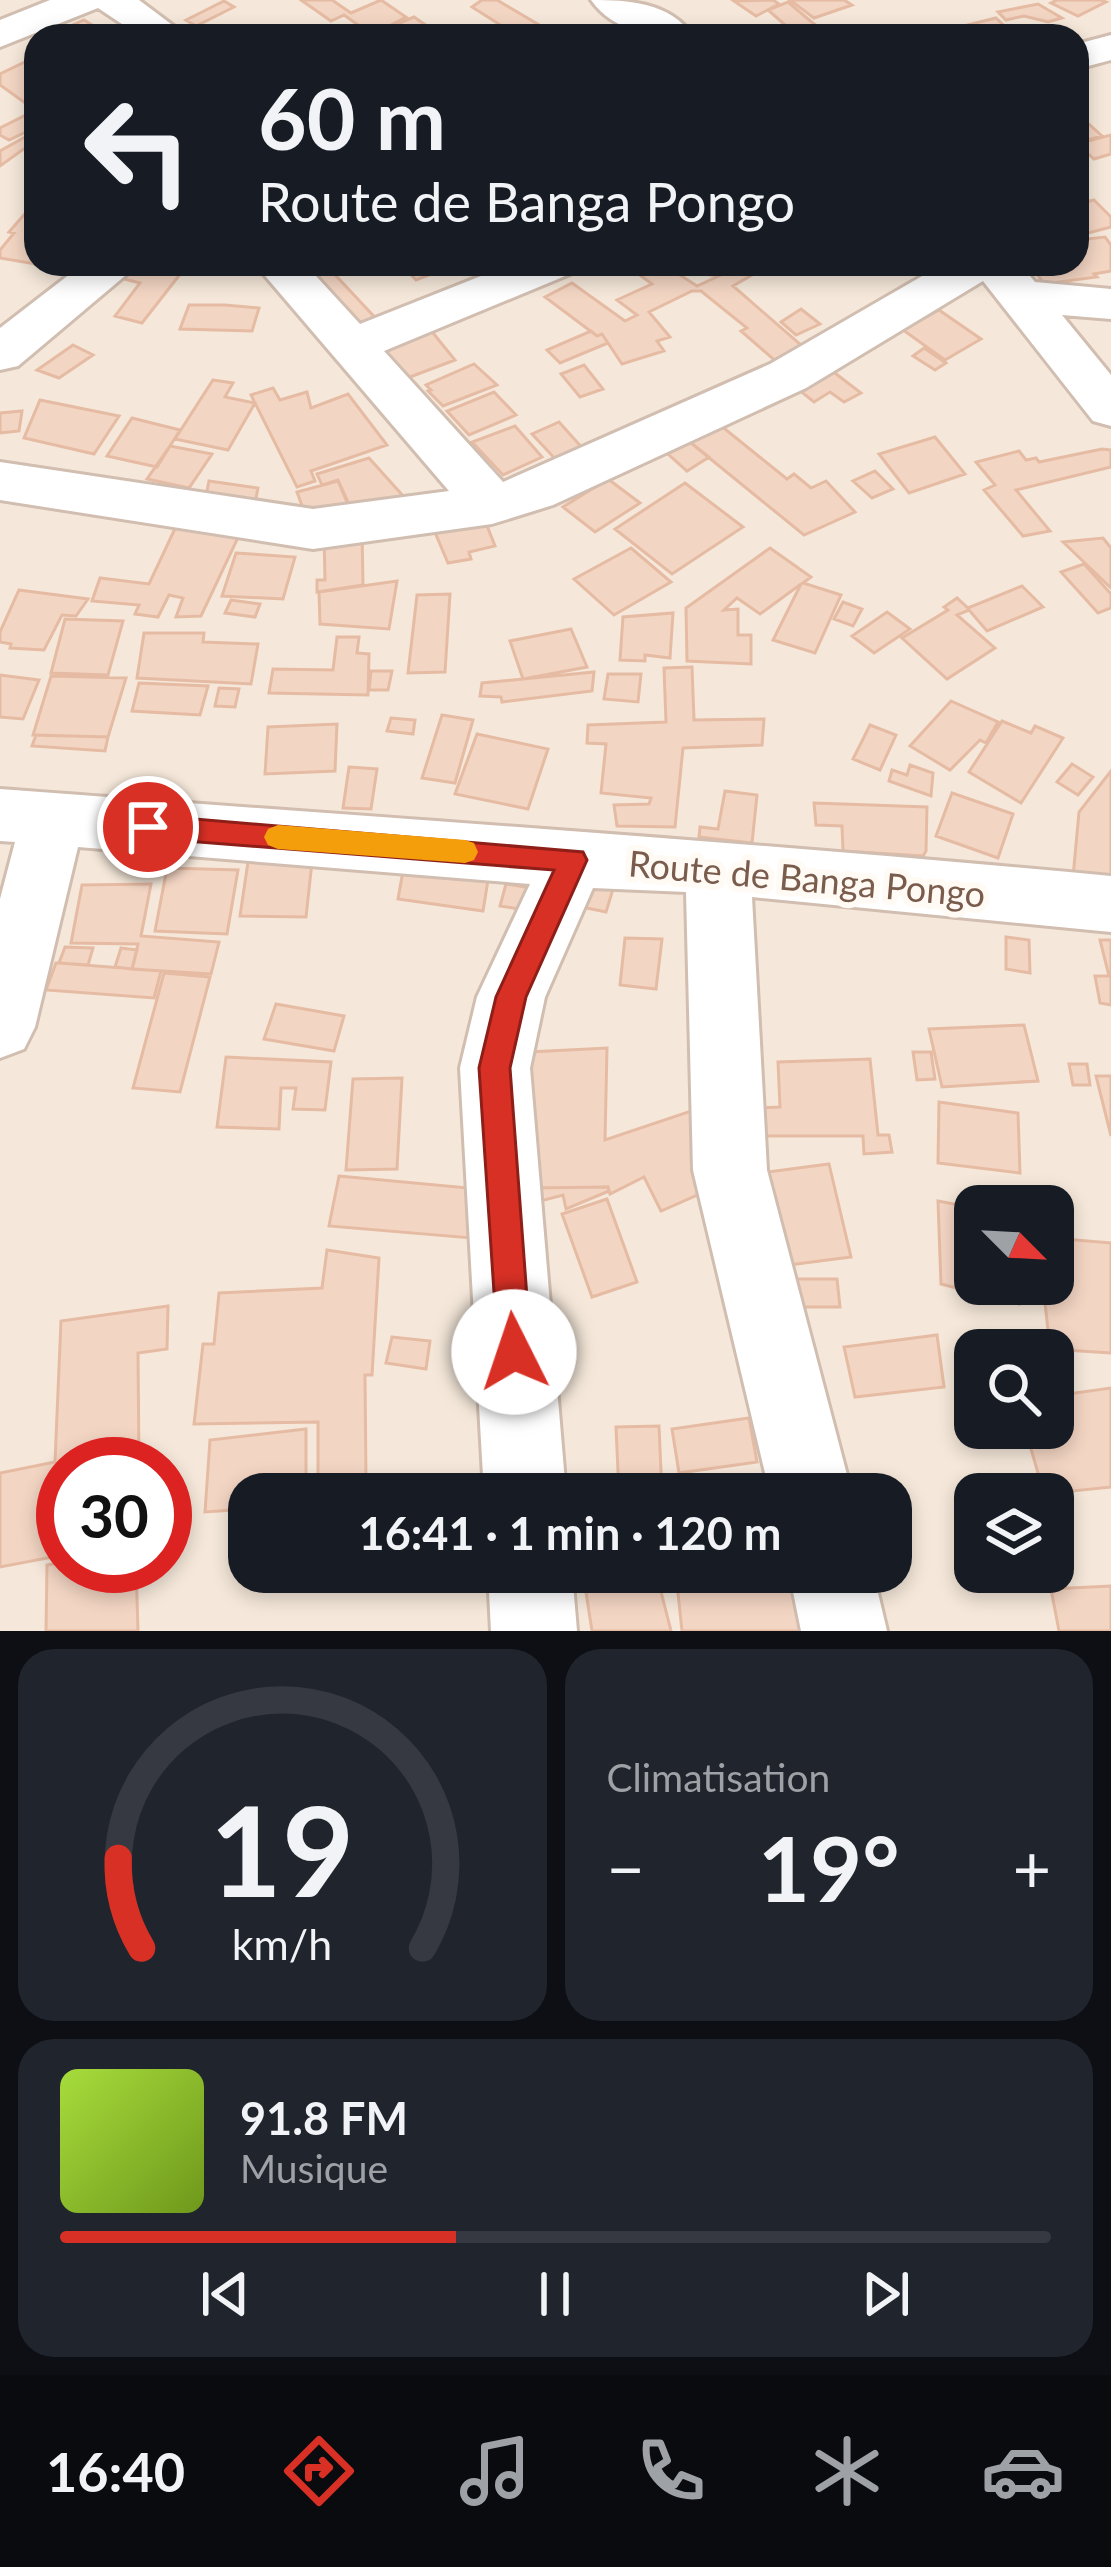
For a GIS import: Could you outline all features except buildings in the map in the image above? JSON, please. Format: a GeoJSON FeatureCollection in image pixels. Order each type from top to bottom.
{"type":"FeatureCollection","features":[{"type":"Feature","properties":{"kind":"street"},"geometry":{"type":"LineString","coordinates":[[26,24],[84,0]]}},
{"type":"Feature","properties":{"kind":"street"},"geometry":{"type":"LineString","coordinates":[[112,0],[149,24]]}},
{"type":"Feature","properties":{"kind":"street"},"geometry":{"type":"LineString","coordinates":[[611,0],[642,24]]}},
{"type":"Feature","properties":{"kind":"street"},"geometry":{"type":"LineString","coordinates":[[0,354],[97,276]]}},
{"type":"Feature","properties":{"kind":"street"},"geometry":{"type":"LineString","coordinates":[[290,276],[492,505]]}},
{"type":"Feature","properties":{"kind":"street"},"geometry":{"type":"LineString","coordinates":[[352,346],[524,276]]}},
{"type":"Feature","properties":{"kind":"street"},"geometry":{"type":"LineString","coordinates":[[0,482],[313,529],[492,505],[533,492],[788,376],[963,276]]}},
{"type":"Feature","properties":{"kind":"street"},"geometry":{"type":"LineString","coordinates":[[969,276],[1111,409]]}},
{"type":"Feature","properties":{"kind":"street"},"geometry":{"type":"LineString","coordinates":[[977,276],[1111,304]]}},
{"type":"Feature","properties":{"kind":"street"},"geometry":{"type":"LineString","coordinates":[[0,1027],[27,817]]}},
{"type":"Feature","properties":{"kind":"street","name":"Route de Banga Pongo"},"geometry":{"type":"LineString","coordinates":[[27,817],[573,860],[718,866],[1111,904]]}},
{"type":"Feature","properties":{"kind":"street"},"geometry":{"type":"LineString","coordinates":[[524,1473],[495,1068],[511,997],[573,860]]}},
{"type":"Feature","properties":{"kind":"street"},"geometry":{"type":"LineString","coordinates":[[718,866],[730,1170],[806,1473]]}},
{"type":"Feature","properties":{"kind":"street"},"geometry":{"type":"LineString","coordinates":[[531,1593],[534,1631]]}},
{"type":"Feature","properties":{"kind":"street"},"geometry":{"type":"LineString","coordinates":[[836,1593],[844,1631]]}},
{"type":"Feature","properties":{"kind":"shaded area"},"geometry":{"type":"Polygon","coordinates":[[[0,0],[1111,0],[1111,1631],[0,1631],[0,0]]]}},
{"type":"Feature","properties":{"kind":"slow traffic"},"geometry":{"type":"LineString","coordinates":[[278,837],[465,852]]}},
{"type":"Feature","properties":{"kind":"route"},"geometry":{"type":"LineString","coordinates":[[148,827],[573,860],[511,997],[495,1068],[514,1352]]}}]}
